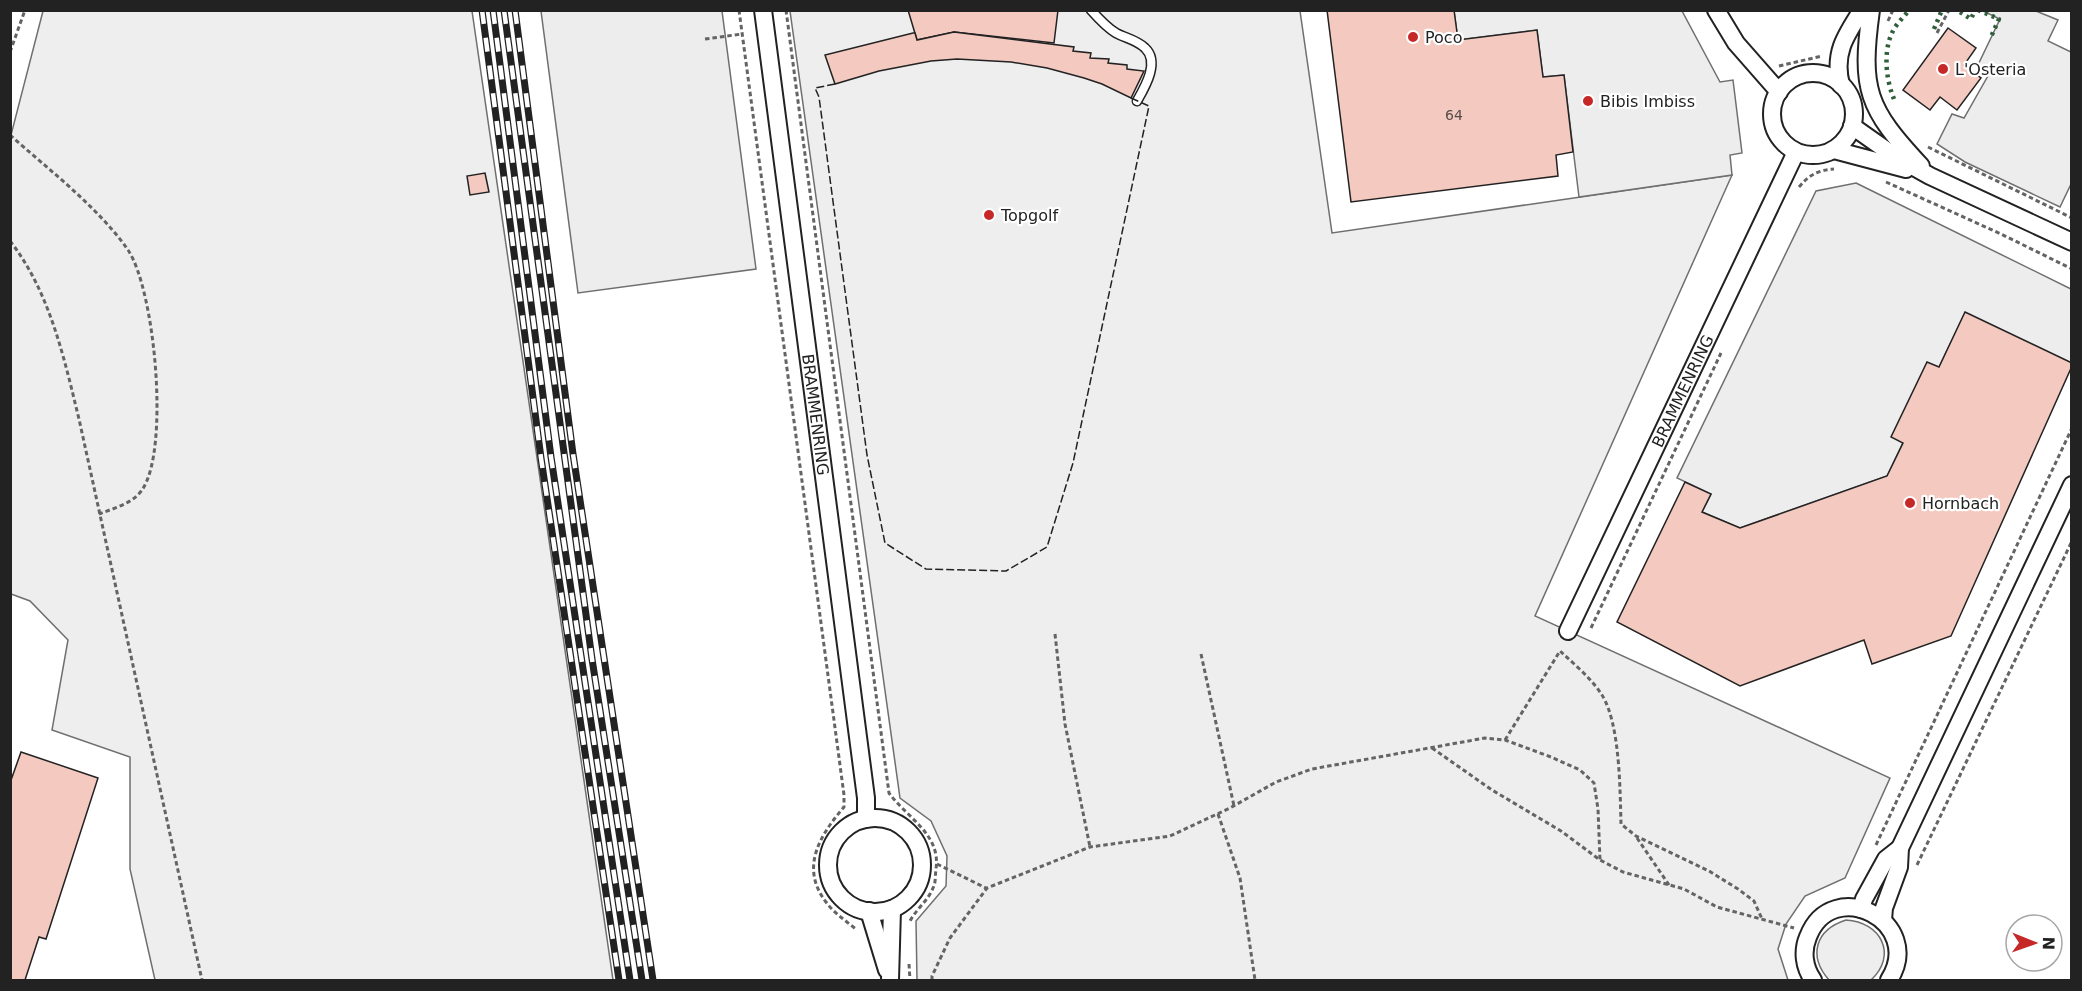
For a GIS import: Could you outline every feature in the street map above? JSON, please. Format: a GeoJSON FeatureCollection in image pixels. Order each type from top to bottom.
{"type":"FeatureCollection","features":[{"type":"Feature","properties":{"kind":"street","name":"BRAMMENRING"},"geometry":{"type":"LineString","coordinates":[[763,10],[862,764],[866,819]]}},
{"type":"Feature","properties":{"kind":"street"},"geometry":{"type":"LineString","coordinates":[[1716,10],[1736,43],[1779,92]]}},
{"type":"Feature","properties":{"kind":"street"},"geometry":{"type":"LineString","coordinates":[[1841,85],[1827,75],[1801,75],[1787,82],[1779,92],[1773,106],[1774,127],[1781,140],[1796,152],[1815,155],[1834,150],[1841,144],[1852,126],[1854,111],[1841,85],[1837,69],[1838,56],[1850,28],[1862,10]]}},
{"type":"Feature","properties":{"kind":"street"},"geometry":{"type":"LineString","coordinates":[[1871,10],[1866,69],[1870,95],[1881,120],[1889,131],[1930,176]]}},
{"type":"Feature","properties":{"kind":"street"},"geometry":{"type":"LineString","coordinates":[[1852,126],[1896,158],[1930,176],[2072,242]]}},
{"type":"Feature","properties":{"kind":"street"},"geometry":{"type":"LineString","coordinates":[[1834,150],[1930,176]]}},
{"type":"Feature","properties":{"kind":"street","name":"BRAMMENRING"},"geometry":{"type":"LineString","coordinates":[[1568,631],[1796,152]]}},
{"type":"Feature","properties":{"kind":"street"},"geometry":{"type":"LineString","coordinates":[[1882,920],[1888,894],[1899,867],[1900,848],[2072,485]]}},
{"type":"Feature","properties":{"kind":"street"},"geometry":{"type":"LineString","coordinates":[[866,819],[884,819],[899,825],[912,837],[920,853],[922,867],[919,882],[910,896],[892,909],[877,912],[851,905],[838,893],[830,878],[829,862],[836,838],[849,826],[866,819]]}},
{"type":"Feature","properties":{"kind":"street"},"geometry":{"type":"LineString","coordinates":[[1861,909],[1886,859],[1900,848]]}},
{"type":"Feature","properties":{"kind":"street"},"geometry":{"type":"LineString","coordinates":[[1813,981],[1804,955],[1806,940],[1813,926],[1831,911],[1853,907],[1873,913],[1892,932],[1898,954],[1895,969],[1889,981]]}},
{"type":"Feature","properties":{"kind":"street"},"geometry":{"type":"LineString","coordinates":[[890,979],[892,909]]}},
{"type":"Feature","properties":{"kind":"street"},"geometry":{"type":"LineString","coordinates":[[868,911],[890,979]]}},
{"type":"Feature","properties":{"kind":"lane"},"geometry":{"type":"LineString","coordinates":[[1091,10],[1117,34],[1147,49],[1151,60],[1151,73],[1137,101]]}},
{"type":"Feature","properties":{"kind":"path"},"geometry":{"type":"LineString","coordinates":[[10,51],[25,10]]}},
{"type":"Feature","properties":{"kind":"path"},"geometry":{"type":"LineString","coordinates":[[739,10],[844,795],[844,807],[828,826],[817,845],[813,866],[824,900],[859,931],[861,937]]}},
{"type":"Feature","properties":{"kind":"path"},"geometry":{"type":"LineString","coordinates":[[786,10],[889,793],[898,806],[915,818],[930,838],[938,858],[934,887],[908,925]]}},
{"type":"Feature","properties":{"kind":"path"},"geometry":{"type":"LineString","coordinates":[[1937,33],[1949,10]]}},
{"type":"Feature","properties":{"kind":"path"},"geometry":{"type":"LineString","coordinates":[[705,39],[742,34]]}},
{"type":"Feature","properties":{"kind":"path"},"geometry":{"type":"LineString","coordinates":[[10,135],[100,214],[129,250],[142,281],[152,334],[155,375],[156,421],[153,460],[150,473],[141,491],[127,503],[99,514]]}},
{"type":"Feature","properties":{"kind":"path"},"geometry":{"type":"LineString","coordinates":[[1924,145],[2072,218]]}},
{"type":"Feature","properties":{"kind":"path"},"geometry":{"type":"LineString","coordinates":[[1796,192],[1808,176],[1823,170],[1843,168]]}},
{"type":"Feature","properties":{"kind":"path"},"geometry":{"type":"LineString","coordinates":[[1878,179],[2001,234],[2072,269]]}},
{"type":"Feature","properties":{"kind":"path"},"geometry":{"type":"LineString","coordinates":[[10,241],[22,256],[40,291],[59,341],[202,981]]}},
{"type":"Feature","properties":{"kind":"path"},"geometry":{"type":"LineString","coordinates":[[1591,628],[1725,346]]}},
{"type":"Feature","properties":{"kind":"path"},"geometry":{"type":"LineString","coordinates":[[1872,853],[2072,428]]}},
{"type":"Feature","properties":{"kind":"path"},"geometry":{"type":"LineString","coordinates":[[1916,867],[2072,541]]}},
{"type":"Feature","properties":{"kind":"path"},"geometry":{"type":"LineString","coordinates":[[1055,634],[1065,724],[1090,847]]}},
{"type":"Feature","properties":{"kind":"path"},"geometry":{"type":"LineString","coordinates":[[1504,740],[1560,651],[1602,695],[1611,718],[1619,778],[1621,824],[1636,836],[1709,871],[1738,889],[1754,901],[1762,919]]}},
{"type":"Feature","properties":{"kind":"path"},"geometry":{"type":"LineString","coordinates":[[1201,654],[1234,806]]}},
{"type":"Feature","properties":{"kind":"path"},"geometry":{"type":"LineString","coordinates":[[932,981],[932,976],[950,938],[987,888],[1090,847],[1170,836],[1234,806],[1276,782],[1312,769],[1485,738],[1504,740],[1580,770],[1594,783],[1598,809],[1600,860]]}},
{"type":"Feature","properties":{"kind":"path"},"geometry":{"type":"LineString","coordinates":[[1432,748],[1492,790],[1561,831],[1600,860],[1623,872],[1684,889],[1717,907],[1796,928]]}},
{"type":"Feature","properties":{"kind":"path"},"geometry":{"type":"LineString","coordinates":[[1218,814],[1240,878],[1256,981]]}},
{"type":"Feature","properties":{"kind":"path"},"geometry":{"type":"LineString","coordinates":[[1636,836],[1669,885]]}},
{"type":"Feature","properties":{"kind":"path"},"geometry":{"type":"LineString","coordinates":[[937,864],[987,888]]}},
{"type":"Feature","properties":{"kind":"path"},"geometry":{"type":"LineString","coordinates":[[1794,935],[1799,923]]}},
{"type":"Feature","properties":{"kind":"path"},"geometry":{"type":"LineString","coordinates":[[908,961],[910,981]]}},
{"type":"Feature","properties":{"kind":"shaded area"},"geometry":{"type":"Polygon","coordinates":[[[43,11],[472,11],[613,980],[155,980],[130,869],[130,757],[52,730],[68,640],[30,601],[11,594],[11,135],[43,11]]]}},
{"type":"Feature","properties":{"kind":"shaded area"},"geometry":{"type":"Polygon","coordinates":[[[541,11],[722,11],[756,269],[578,293],[541,11]]]}},
{"type":"Feature","properties":{"kind":"shaded area"},"geometry":{"type":"Polygon","coordinates":[[[790,11],[1300,11],[1332,233],[1732,175],[1535,616],[1890,778],[1845,878],[1805,896],[1786,924],[1778,949],[1788,980],[917,980],[916,921],[946,886],[947,856],[931,821],[900,798],[790,11]]]}},
{"type":"Feature","properties":{"kind":"shaded area"},"geometry":{"type":"Polygon","coordinates":[[[1454,11],[1682,11],[1720,82],[1733,80],[1742,153],[1730,155],[1732,175],[1579,197],[1564,75],[1543,77],[1537,30],[1458,40],[1454,11]]]}},
{"type":"Feature","properties":{"kind":"shaded area"},"geometry":{"type":"Polygon","coordinates":[[[1983,11],[2036,11],[2058,20],[2048,41],[2071,52],[2071,184],[2060,207],[1965,162],[1937,144],[1952,114],[1964,118],[1989,74],[1977,67],[2000,19],[1983,11]]]}},
{"type":"Feature","properties":{"kind":"shaded area"},"geometry":{"type":"Polygon","coordinates":[[[1856,183],[2071,289],[2071,363],[1965,313],[1887,476],[1740,528],[1702,512],[1711,494],[1677,478],[1816,191],[1856,183]]]}},
{"type":"Feature","properties":{"kind":"shaded area"},"geometry":{"type":"Polygon","coordinates":[[[1846,920],[1868,927],[1882,941],[1883,960],[1871,980],[1829,980],[1818,962],[1817,953],[1821,937],[1827,930],[1846,920]]]}},
{"type":"Feature","properties":{"kind":"building"},"geometry":{"type":"Polygon","coordinates":[[[908,10],[1058,10],[1054,43],[954,32],[917,40],[908,10]]]}},
{"type":"Feature","properties":{"kind":"building"},"geometry":{"type":"Polygon","coordinates":[[[1327,10],[1454,10],[1458,40],[1537,30],[1543,77],[1564,75],[1573,152],[1556,155],[1558,176],[1351,202],[1327,10]]]}},
{"type":"Feature","properties":{"kind":"building","name":"L'Osteria"},"geometry":{"type":"Polygon","coordinates":[[[1948,28],[1976,48],[1964,65],[1981,78],[1957,110],[1940,97],[1930,110],[1903,90],[1948,28]]]}},
{"type":"Feature","properties":{"kind":"building"},"geometry":{"type":"Polygon","coordinates":[[[954,32],[1074,47],[1073,51],[1091,53],[1090,58],[1109,59],[1108,63],[1127,65],[1127,69],[1144,71],[1131,98],[1102,84],[1047,68],[1011,62],[957,59],[931,61],[879,71],[835,84],[825,55],[913,33],[917,40],[954,32]]]}},
{"type":"Feature","properties":{"kind":"building"},"geometry":{"type":"Polygon","coordinates":[[[485,173],[489,192],[470,195],[467,176],[485,173]]]}},
{"type":"Feature","properties":{"kind":"building","name":"Hornbach"},"geometry":{"type":"Polygon","coordinates":[[[1965,312],[2072,363],[2072,366],[1951,636],[1872,664],[1864,640],[1740,686],[1617,622],[1685,482],[1711,494],[1702,512],[1740,528],[1887,476],[1903,443],[1891,437],[1927,362],[1939,367],[1965,312]]]}},
{"type":"Feature","properties":{"kind":"building"},"geometry":{"type":"Polygon","coordinates":[[[21,752],[98,778],[46,939],[39,937],[25,980],[10,980],[10,783],[21,752]]]}},
{"type":"Feature","properties":{"kind":"railway"},"geometry":{"type":"LineString","coordinates":[[482,10],[541,458],[619,980]]}},
{"type":"Feature","properties":{"kind":"railway"},"geometry":{"type":"LineString","coordinates":[[493,10],[551,457],[630,980]]}},
{"type":"Feature","properties":{"kind":"railway"},"geometry":{"type":"LineString","coordinates":[[504,10],[592,659],[642,980]]}},
{"type":"Feature","properties":{"kind":"railway"},"geometry":{"type":"LineString","coordinates":[[515,10],[573,454],[653,980]]}},
{"type":"Feature","properties":{"kind":"hedge"},"geometry":{"type":"LineString","coordinates":[[1894,99],[1887,75],[1887,49],[1893,30],[1909,10]]}},
{"type":"Feature","properties":{"kind":"hedge"},"geometry":{"type":"LineString","coordinates":[[1934,29],[1942,10]]}},
{"type":"Feature","properties":{"kind":"hedge"},"geometry":{"type":"LineString","coordinates":[[1960,12],[1971,19],[1975,10]]}},
{"type":"Feature","properties":{"kind":"hedge"},"geometry":{"type":"LineString","coordinates":[[1978,10],[1999,19],[1990,39]]}},
{"type":"Feature","properties":{"kind":"fence"},"geometry":{"type":"LineString","coordinates":[[835,84],[815,88],[819,97],[867,455],[885,543],[926,569],[1006,571],[1047,547],[1073,463],[1149,106],[1131,98]]}},
{"type":"Feature","properties":{"kind":"place","name":"Poco"},"geometry":{"type":"Point","coordinates":[1413,37]}},
{"type":"Feature","properties":{"kind":"place","name":"L'Osteria"},"geometry":{"type":"Point","coordinates":[1943,69]}},
{"type":"Feature","properties":{"kind":"place","name":"Bibis Imbiss"},"geometry":{"type":"Point","coordinates":[1588,101]}},
{"type":"Feature","properties":{"kind":"place","name":"Topgolf"},"geometry":{"type":"Point","coordinates":[989,215]}},
{"type":"Feature","properties":{"kind":"place","name":"Hornbach"},"geometry":{"type":"Point","coordinates":[1910,503]}}]}
